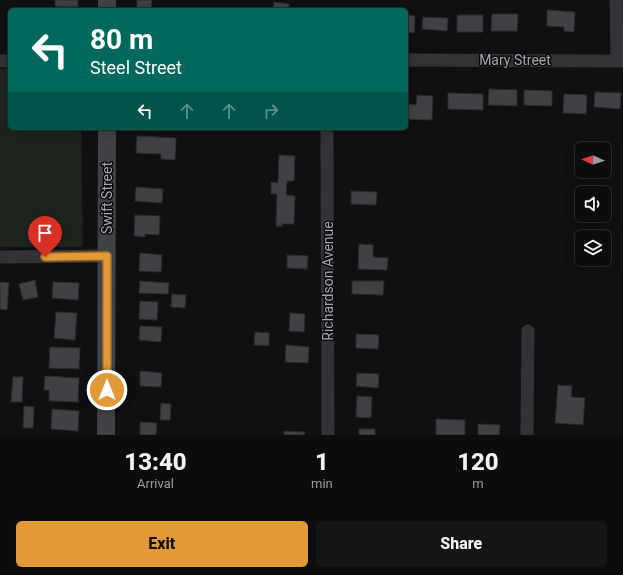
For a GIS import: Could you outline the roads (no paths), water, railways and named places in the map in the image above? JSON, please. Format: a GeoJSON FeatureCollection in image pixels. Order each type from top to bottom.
{"type":"FeatureCollection","features":[{"type":"Feature","properties":{"kind":"main road","name":"Swift Street"},"geometry":{"type":"LineString","coordinates":[[106,435],[107,130]]}},
{"type":"Feature","properties":{"kind":"street"},"geometry":{"type":"LineString","coordinates":[[616,0],[620,62]]}},
{"type":"Feature","properties":{"kind":"street","name":"Mary Street"},"geometry":{"type":"LineString","coordinates":[[408,60],[620,62]]}},
{"type":"Feature","properties":{"kind":"street","name":"Richardson Avenue"},"geometry":{"type":"LineString","coordinates":[[327,130],[328,435]]}},
{"type":"Feature","properties":{"kind":"street"},"geometry":{"type":"LineString","coordinates":[[0,258],[107,256]]}},
{"type":"Feature","properties":{"kind":"street"},"geometry":{"type":"LineString","coordinates":[[527,435],[528,331]]}}]}
